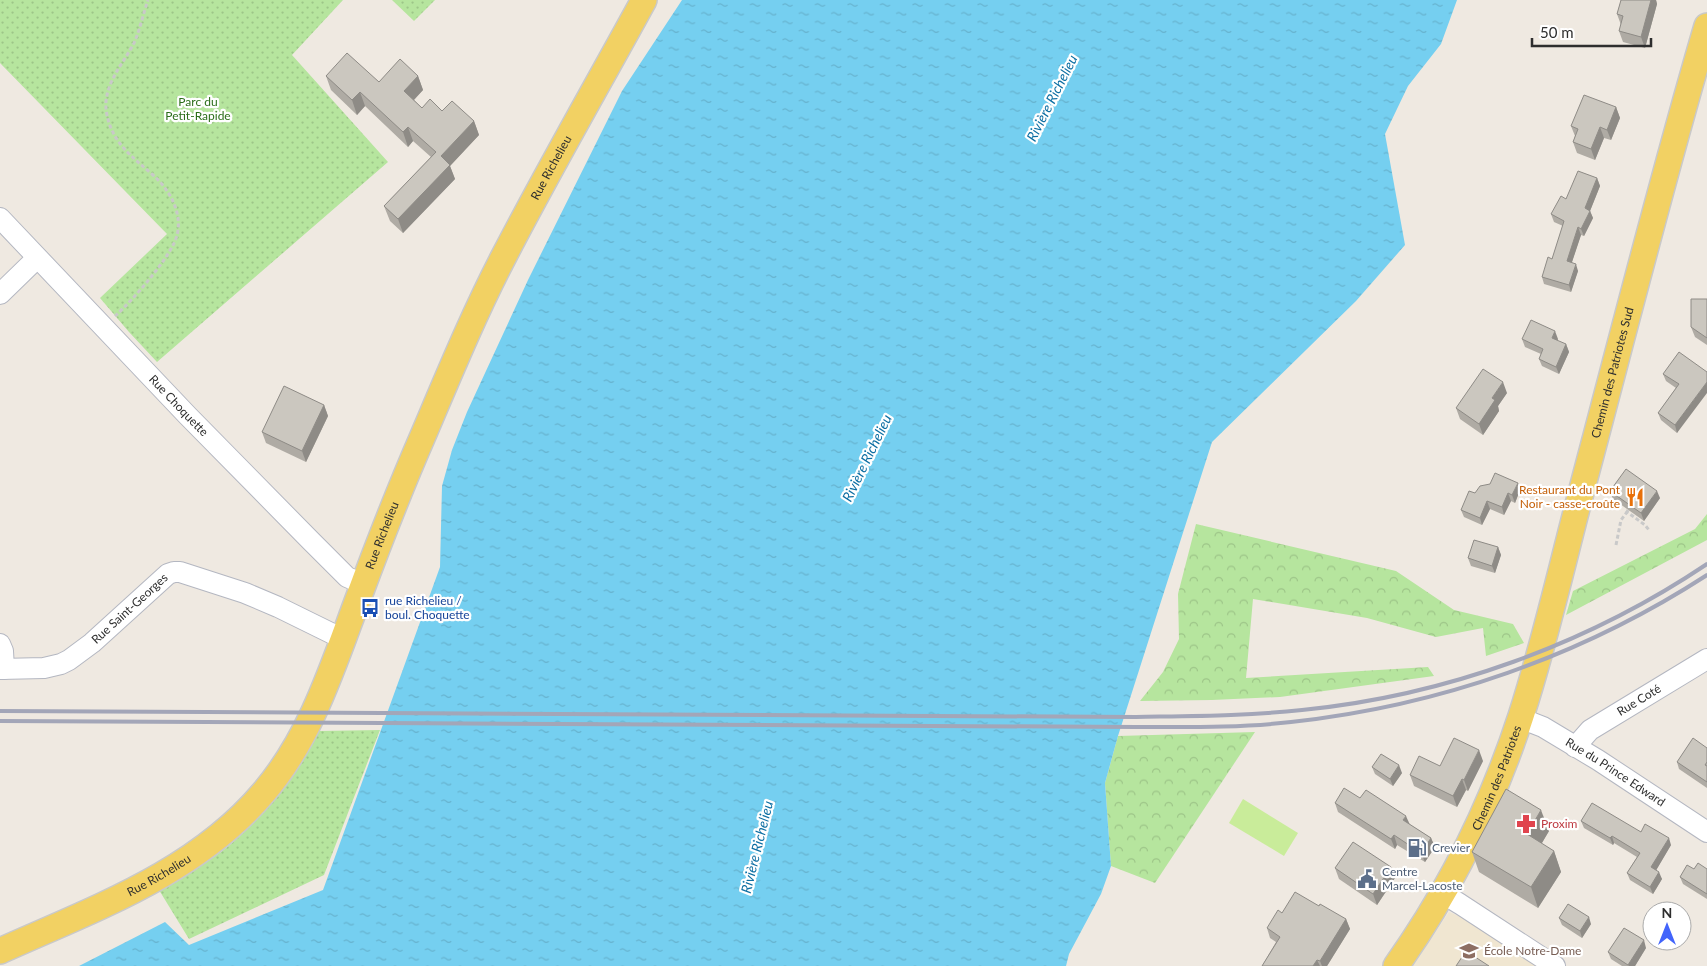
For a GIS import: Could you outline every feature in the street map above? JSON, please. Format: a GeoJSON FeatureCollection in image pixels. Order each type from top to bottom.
{"type":"FeatureCollection","features":[{"type":"Feature","properties":{"kind":"main road","name":"Rue Richelieu"},"geometry":{"type":"LineString","coordinates":[[0,951],[166,873],[209,845],[264,793],[285,765],[298,744],[329,677],[413,459],[478,311],[503,259],[644,0]]}},
{"type":"Feature","properties":{"kind":"main road","name":"Chemin des Patriotes Sud"},"geometry":{"type":"LineString","coordinates":[[1520,718],[1679,122],[1707,26]]}},
{"type":"Feature","properties":{"kind":"main road","name":"Chemin des Patriotes"},"geometry":{"type":"LineString","coordinates":[[1396,966],[1424,926],[1473,837],[1491,796],[1520,718]]}},
{"type":"Feature","properties":{"kind":"street","name":"Rue Choquette"},"geometry":{"type":"LineString","coordinates":[[0,218],[188,416],[347,577],[364,584]]}},
{"type":"Feature","properties":{"kind":"street"},"geometry":{"type":"LineString","coordinates":[[0,294],[37,258]]}},
{"type":"Feature","properties":{"kind":"street","name":"Rue Saint-Georges"},"geometry":{"type":"LineString","coordinates":[[2,669],[44,668],[69,660],[92,643],[156,584],[174,572],[180,572],[245,592],[343,640]]}},
{"type":"Feature","properties":{"kind":"street"},"geometry":{"type":"LineString","coordinates":[[0,644],[3,651],[2,669]]}},
{"type":"Feature","properties":{"kind":"street","name":"Rue Coté"},"geometry":{"type":"LineString","coordinates":[[1575,746],[1590,730],[1707,659]]}},
{"type":"Feature","properties":{"kind":"street","name":"Rue du Prince Edward"},"geometry":{"type":"LineString","coordinates":[[1520,718],[1543,727],[1575,746],[1707,832]]}},
{"type":"Feature","properties":{"kind":"street"},"geometry":{"type":"LineString","coordinates":[[1442,893],[1555,966]]}},
{"type":"Feature","properties":{"kind":"path"},"geometry":{"type":"LineString","coordinates":[[102,326],[140,290],[167,255],[177,235],[177,217],[174,202],[161,183],[132,158],[119,143],[111,128],[106,108],[110,84],[134,42],[148,0]]}},
{"type":"Feature","properties":{"kind":"path"},"geometry":{"type":"LineString","coordinates":[[1616,545],[1621,520],[1628,511],[1646,525],[1649,530]]}},
{"type":"Feature","properties":{"kind":"shaded area","name":"École Notre-Dame"},"geometry":{"type":"Polygon","coordinates":[[[1449,912],[1461,917],[1538,966],[1413,966],[1449,912]]]}},
{"type":"Feature","properties":{"kind":"green space","name":"Parc du Petit-Rapide"},"geometry":{"type":"Polygon","coordinates":[[[0,0],[343,0],[292,55],[388,162],[157,362],[100,298],[167,234],[0,63],[0,0]]]}},
{"type":"Feature","properties":{"kind":"green space"},"geometry":{"type":"Polygon","coordinates":[[[392,0],[435,0],[414,21],[392,0]]]}},
{"type":"Feature","properties":{"kind":"green space"},"geometry":{"type":"Polygon","coordinates":[[[1707,514],[1707,540],[1566,615],[1573,591],[1695,529],[1707,514]]]}},
{"type":"Feature","properties":{"kind":"green space"},"geometry":{"type":"Polygon","coordinates":[[[1196,524],[1396,571],[1454,610],[1513,624],[1524,643],[1486,656],[1483,628],[1436,637],[1367,618],[1253,599],[1246,678],[1428,667],[1434,676],[1280,697],[1140,701],[1163,672],[1179,639],[1178,594],[1196,524]]]}},
{"type":"Feature","properties":{"kind":"green space"},"geometry":{"type":"Polygon","coordinates":[[[380,730],[324,875],[189,939],[159,890],[221,852],[250,827],[288,781],[319,731],[380,730]]]}},
{"type":"Feature","properties":{"kind":"green space"},"geometry":{"type":"Polygon","coordinates":[[[1255,732],[1155,883],[1111,866],[1105,783],[1118,736],[1255,732]]]}},
{"type":"Feature","properties":{"kind":"green space"},"geometry":{"type":"Polygon","coordinates":[[[1243,799],[1298,833],[1284,856],[1229,823],[1243,799]]]}},
{"type":"Feature","properties":{"kind":"water","name":"Rivière Richelieu"},"geometry":{"type":"Polygon","coordinates":[[[682,0],[1457,0],[1441,44],[1408,86],[1385,134],[1405,245],[1356,301],[1212,442],[1118,736],[1105,783],[1111,866],[1101,894],[1069,954],[1066,966],[79,966],[165,922],[189,945],[323,890],[440,567],[442,486],[452,450],[467,412],[528,280],[622,91],[682,0]]]}},
{"type":"Feature","properties":{"kind":"building"},"geometry":{"type":"Polygon","coordinates":[[[1621,0],[1651,0],[1641,37],[1619,31],[1623,16],[1617,14],[1621,0]]]}},
{"type":"Feature","properties":{"kind":"building"},"geometry":{"type":"Polygon","coordinates":[[[347,53],[379,82],[400,59],[418,76],[404,91],[422,108],[430,99],[442,111],[452,101],[474,121],[441,156],[450,165],[398,219],[384,206],[436,152],[408,127],[403,132],[360,92],[352,100],[326,76],[347,53]]]}},
{"type":"Feature","properties":{"kind":"building"},"geometry":{"type":"Polygon","coordinates":[[[1584,95],[1616,107],[1607,130],[1600,127],[1591,149],[1573,142],[1578,129],[1571,126],[1584,95]]]}},
{"type":"Feature","properties":{"kind":"building"},"geometry":{"type":"Polygon","coordinates":[[[1578,171],[1597,178],[1585,208],[1590,211],[1581,229],[1578,227],[1567,261],[1576,264],[1569,285],[1542,277],[1548,257],[1552,259],[1564,221],[1551,214],[1561,196],[1566,199],[1578,171]]]}},
{"type":"Feature","properties":{"kind":"building"},"geometry":{"type":"Polygon","coordinates":[[[1691,299],[1707,299],[1707,338],[1691,327],[1691,299]]]}},
{"type":"Feature","properties":{"kind":"building"},"geometry":{"type":"Polygon","coordinates":[[[1531,320],[1555,331],[1552,338],[1566,344],[1556,367],[1539,359],[1543,349],[1522,339],[1531,320]]]}},
{"type":"Feature","properties":{"kind":"building"},"geometry":{"type":"Polygon","coordinates":[[[1679,352],[1707,372],[1707,382],[1675,425],[1658,413],[1679,384],[1663,374],[1679,352]]]}},
{"type":"Feature","properties":{"kind":"building"},"geometry":{"type":"Polygon","coordinates":[[[1483,369],[1503,382],[1492,398],[1495,400],[1479,424],[1456,408],[1483,369]]]}},
{"type":"Feature","properties":{"kind":"building"},"geometry":{"type":"Polygon","coordinates":[[[284,386],[324,405],[302,451],[262,432],[284,386]]]}},
{"type":"Feature","properties":{"kind":"building"},"geometry":{"type":"Polygon","coordinates":[[[1626,469],[1657,491],[1641,513],[1610,491],[1626,469]]]}},
{"type":"Feature","properties":{"kind":"building"},"geometry":{"type":"Polygon","coordinates":[[[1495,473],[1518,483],[1512,495],[1508,493],[1502,507],[1487,501],[1480,518],[1461,510],[1469,491],[1475,493],[1480,486],[1490,484],[1495,473]]]}},
{"type":"Feature","properties":{"kind":"building"},"geometry":{"type":"Polygon","coordinates":[[[1474,540],[1498,547],[1492,566],[1468,558],[1474,540]]]}},
{"type":"Feature","properties":{"kind":"building"},"geometry":{"type":"Polygon","coordinates":[[[1454,738],[1479,750],[1464,780],[1462,779],[1453,796],[1410,775],[1419,756],[1440,766],[1454,738]]]}},
{"type":"Feature","properties":{"kind":"building"},"geometry":{"type":"Polygon","coordinates":[[[1693,738],[1707,748],[1707,762],[1705,765],[1707,766],[1707,782],[1677,762],[1693,738]]]}},
{"type":"Feature","properties":{"kind":"building"},"geometry":{"type":"Polygon","coordinates":[[[1381,754],[1399,765],[1390,779],[1372,767],[1381,754]]]}},
{"type":"Feature","properties":{"kind":"building"},"geometry":{"type":"Polygon","coordinates":[[[1344,788],[1360,798],[1366,790],[1406,816],[1403,820],[1431,838],[1421,853],[1394,835],[1391,839],[1335,803],[1344,788]]]}},
{"type":"Feature","properties":{"kind":"building"},"geometry":{"type":"Polygon","coordinates":[[[1506,789],[1541,810],[1527,834],[1554,851],[1531,887],[1472,852],[1506,789]]]}},
{"type":"Feature","properties":{"kind":"building"},"geometry":{"type":"Polygon","coordinates":[[[1592,803],[1641,832],[1645,824],[1669,838],[1651,867],[1659,872],[1650,887],[1627,873],[1640,853],[1612,836],[1610,838],[1581,821],[1592,803]]]}},
{"type":"Feature","properties":{"kind":"building","name":"Centre Marcel-Lacoste"},"geometry":{"type":"Polygon","coordinates":[[[1353,842],[1391,867],[1373,894],[1335,868],[1353,842]]]}},
{"type":"Feature","properties":{"kind":"building"},"geometry":{"type":"Polygon","coordinates":[[[1698,863],[1707,869],[1707,894],[1680,877],[1687,865],[1694,869],[1698,863]]]}},
{"type":"Feature","properties":{"kind":"building"},"geometry":{"type":"Polygon","coordinates":[[[1295,892],[1346,919],[1320,961],[1317,960],[1313,966],[1262,966],[1280,937],[1267,928],[1278,910],[1282,913],[1295,892]]]}},
{"type":"Feature","properties":{"kind":"building"},"geometry":{"type":"Polygon","coordinates":[[[1568,904],[1589,917],[1580,931],[1559,918],[1568,904]]]}},
{"type":"Feature","properties":{"kind":"building"},"geometry":{"type":"Polygon","coordinates":[[[1624,928],[1642,939],[1642,943],[1628,965],[1608,952],[1624,928]]]}},
{"type":"Feature","properties":{"kind":"building"},"geometry":{"type":"Polygon","coordinates":[[[1466,951],[1489,966],[1456,966],[1466,951]]]}},
{"type":"Feature","properties":{"kind":"railway"},"geometry":{"type":"LineString","coordinates":[[0,711],[1136,717],[1281,712],[1356,703],[1409,693],[1462,679],[1514,662],[1614,619],[1661,593],[1707,564]]}},
{"type":"Feature","properties":{"kind":"railway"},"geometry":{"type":"LineString","coordinates":[[0,721],[1136,727],[1214,727],[1272,724],[1401,704],[1455,690],[1508,673],[1610,630],[1659,604],[1707,575]]}},
{"type":"Feature","properties":{"kind":"place","name":"Restaurant du Pont Noir - casse-croûte"},"geometry":{"type":"Point","coordinates":[1635,497]}},
{"type":"Feature","properties":{"kind":"place","name":"rue Richelieu / boul. Choquette"},"geometry":{"type":"Point","coordinates":[370,608]}},
{"type":"Feature","properties":{"kind":"place","name":"Proxim"},"geometry":{"type":"Point","coordinates":[1526,824]}},
{"type":"Feature","properties":{"kind":"place","name":"Crevier"},"geometry":{"type":"Point","coordinates":[1417,848]}},
{"type":"Feature","properties":{"kind":"place","name":"Centre Marcel-Lacoste"},"geometry":{"type":"Point","coordinates":[1367,879]}},
{"type":"Feature","properties":{"kind":"place","name":"École Notre-Dame"},"geometry":{"type":"Point","coordinates":[1469,951]}}]}
